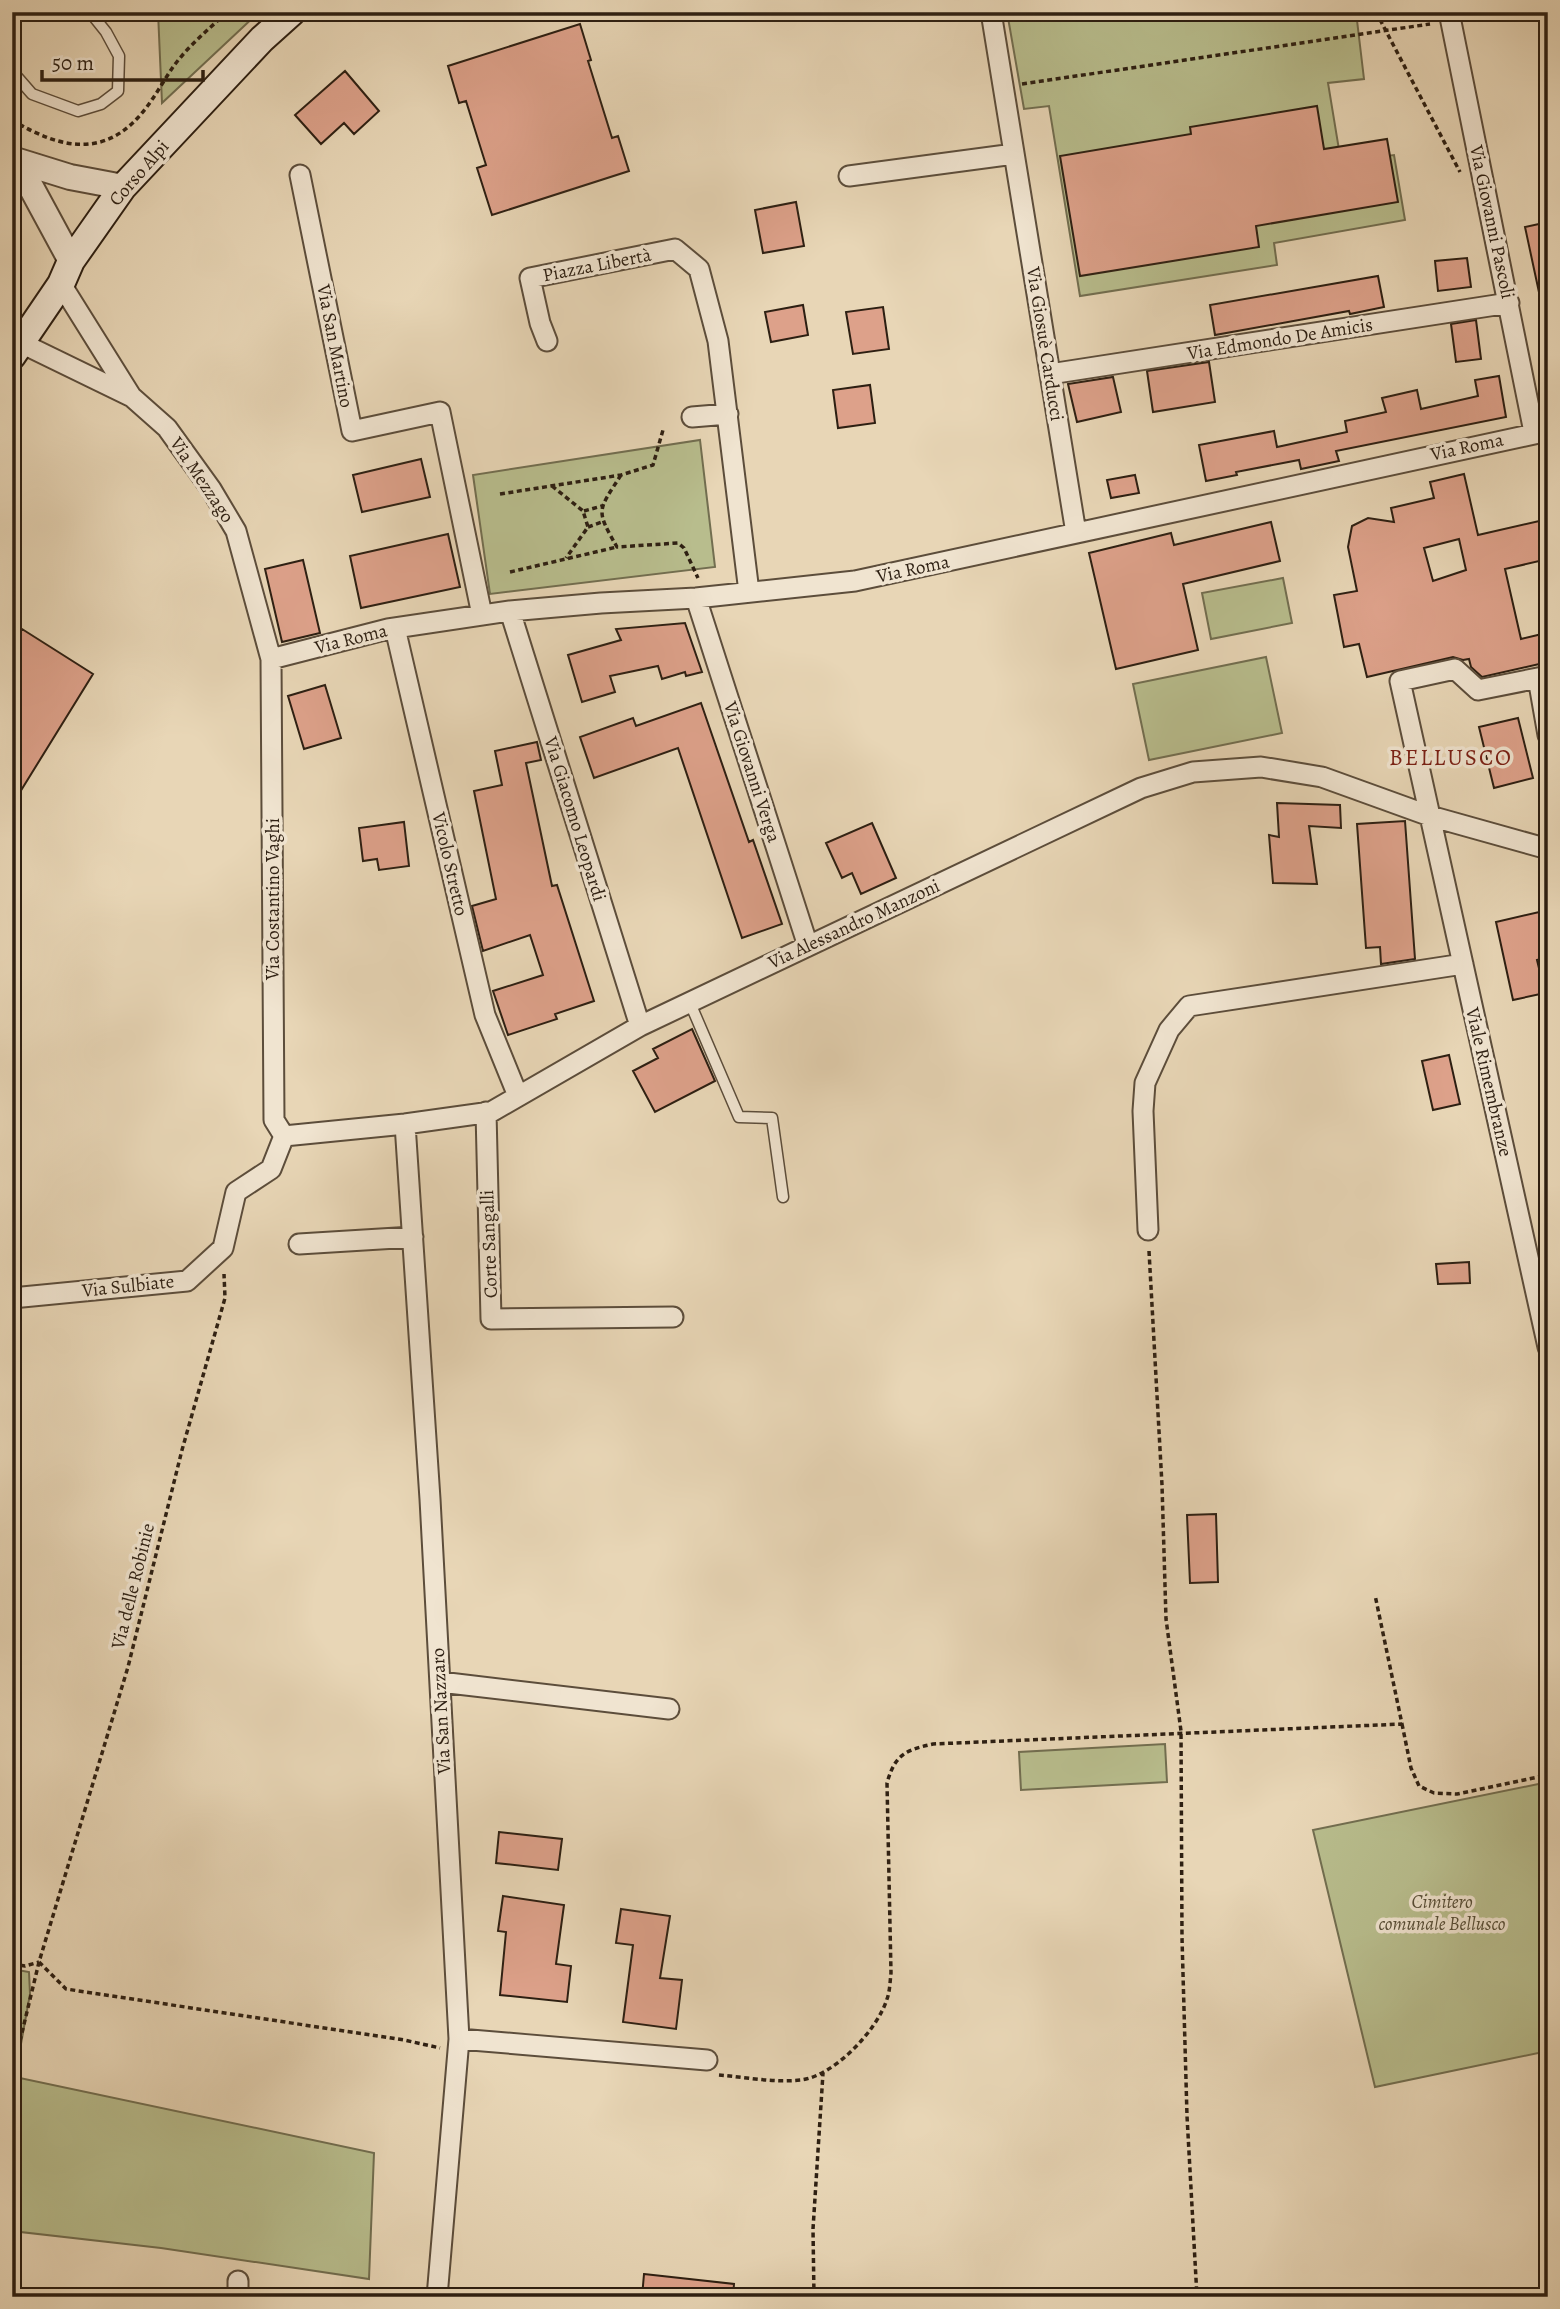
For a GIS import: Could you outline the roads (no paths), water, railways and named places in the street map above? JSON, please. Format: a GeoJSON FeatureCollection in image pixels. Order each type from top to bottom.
{"type":"FeatureCollection","features":[{"type":"Feature","properties":{"kind":"main road","name":"Corso Alpi"},"geometry":{"type":"LineString","coordinates":[[17,349],[123,187],[262,39],[292,12]]}},
{"type":"Feature","properties":{"kind":"street","name":"Via Giosuè Carducci"},"geometry":{"type":"LineString","coordinates":[[990,12],[1076,533]]}},
{"type":"Feature","properties":{"kind":"street","name":"Via Giovanni Pascoli"},"geometry":{"type":"LineString","coordinates":[[1450,17],[1509,303],[1541,431]]}},
{"type":"Feature","properties":{"kind":"street"},"geometry":{"type":"LineString","coordinates":[[849,176],[1014,154]]}},
{"type":"Feature","properties":{"kind":"street"},"geometry":{"type":"LineString","coordinates":[[12,160],[69,177],[123,187]]}},
{"type":"Feature","properties":{"kind":"street"},"geometry":{"type":"LineString","coordinates":[[12,160],[31,187],[66,273]]}},
{"type":"Feature","properties":{"kind":"street","name":"Via San Martino"},"geometry":{"type":"LineString","coordinates":[[300,175],[352,431],[440,412],[482,615]]}},
{"type":"Feature","properties":{"kind":"street","name":"Piazza Libertà"},"geometry":{"type":"LineString","coordinates":[[547,341],[530,278],[675,249],[699,269],[718,341],[749,592]]}},
{"type":"Feature","properties":{"kind":"street","name":"Via Mezzago"},"geometry":{"type":"LineString","coordinates":[[66,273],[132,397]]}},
{"type":"Feature","properties":{"kind":"street","name":"Via Edmondo De Amicis"},"geometry":{"type":"LineString","coordinates":[[1051,374],[1509,303]]}},
{"type":"Feature","properties":{"kind":"street","name":"Via Mezzago"},"geometry":{"type":"LineString","coordinates":[[17,349],[132,397],[167,428],[211,489],[236,531],[271,659]]}},
{"type":"Feature","properties":{"kind":"street"},"geometry":{"type":"LineString","coordinates":[[692,417],[728,414]]}},
{"type":"Feature","properties":{"kind":"street","name":"Via Roma"},"geometry":{"type":"LineString","coordinates":[[271,659],[395,628],[510,611],[601,603],[697,589],[749,592],[855,581],[1541,431]]}},
{"type":"Feature","properties":{"kind":"street","name":"Via Giovanni Verga"},"geometry":{"type":"LineString","coordinates":[[697,589],[808,946]]}},
{"type":"Feature","properties":{"kind":"street","name":"Via Giacomo Leopardi"},"geometry":{"type":"LineString","coordinates":[[510,611],[640,1026]]}},
{"type":"Feature","properties":{"kind":"street","name":"Vicolo Stretto"},"geometry":{"type":"LineString","coordinates":[[395,628],[485,1015],[518,1096]]}},
{"type":"Feature","properties":{"kind":"street","name":"Via Costantino Vaghi"},"geometry":{"type":"LineString","coordinates":[[271,659],[274,1120],[284,1136]]}},
{"type":"Feature","properties":{"kind":"street","name":"Viale Rimembranze"},"geometry":{"type":"LineString","coordinates":[[1543,677],[1478,690],[1455,669],[1401,681],[1548,1347]]}},
{"type":"Feature","properties":{"kind":"street"},"geometry":{"type":"LineString","coordinates":[[1543,677],[1548,735]]}},
{"type":"Feature","properties":{"kind":"street","name":"Via Alessandro Manzoni"},"geometry":{"type":"LineString","coordinates":[[284,1136],[491,1112],[640,1026],[1141,788],[1193,772],[1261,767],[1322,777],[1430,816],[1548,849]]}},
{"type":"Feature","properties":{"kind":"street"},"geometry":{"type":"LineString","coordinates":[[1148,1230],[1143,1111],[1145,1083],[1168,1030],[1189,1006],[1463,964]]}},
{"type":"Feature","properties":{"kind":"street","name":"Corte Sangalli"},"geometry":{"type":"LineString","coordinates":[[486,1112],[491,1319],[673,1317]]}},
{"type":"Feature","properties":{"kind":"street","name":"Via San Nazzaro"},"geometry":{"type":"LineString","coordinates":[[405,1124],[430,1499],[459,2046],[437,2297]]}},
{"type":"Feature","properties":{"kind":"street","name":"Via Sulbiate"},"geometry":{"type":"LineString","coordinates":[[12,1298],[187,1281],[223,1248],[236,1192],[271,1169],[284,1136]]}},
{"type":"Feature","properties":{"kind":"street"},"geometry":{"type":"LineString","coordinates":[[299,1244],[413,1237]]}},
{"type":"Feature","properties":{"kind":"street"},"geometry":{"type":"LineString","coordinates":[[440,1682],[669,1709]]}},
{"type":"Feature","properties":{"kind":"street"},"geometry":{"type":"LineString","coordinates":[[459,2046],[713,2067]]}},
{"type":"Feature","properties":{"kind":"lane"},"geometry":{"type":"LineString","coordinates":[[12,71],[32,94],[78,111],[101,104],[118,91],[119,56],[106,32],[90,12]]}},
{"type":"Feature","properties":{"kind":"lane"},"geometry":{"type":"LineString","coordinates":[[690,1003],[739,1116],[772,1118],[783,1196]]}},
{"type":"Feature","properties":{"kind":"district","name":"BELLUSCO"},"geometry":{"type":"Point","coordinates":[1451,757]}},
{"type":"Feature","properties":{"kind":"park label","name":"Cimitero comunale Bellusco"},"geometry":{"type":"Point","coordinates":[1442,1913]}}]}
